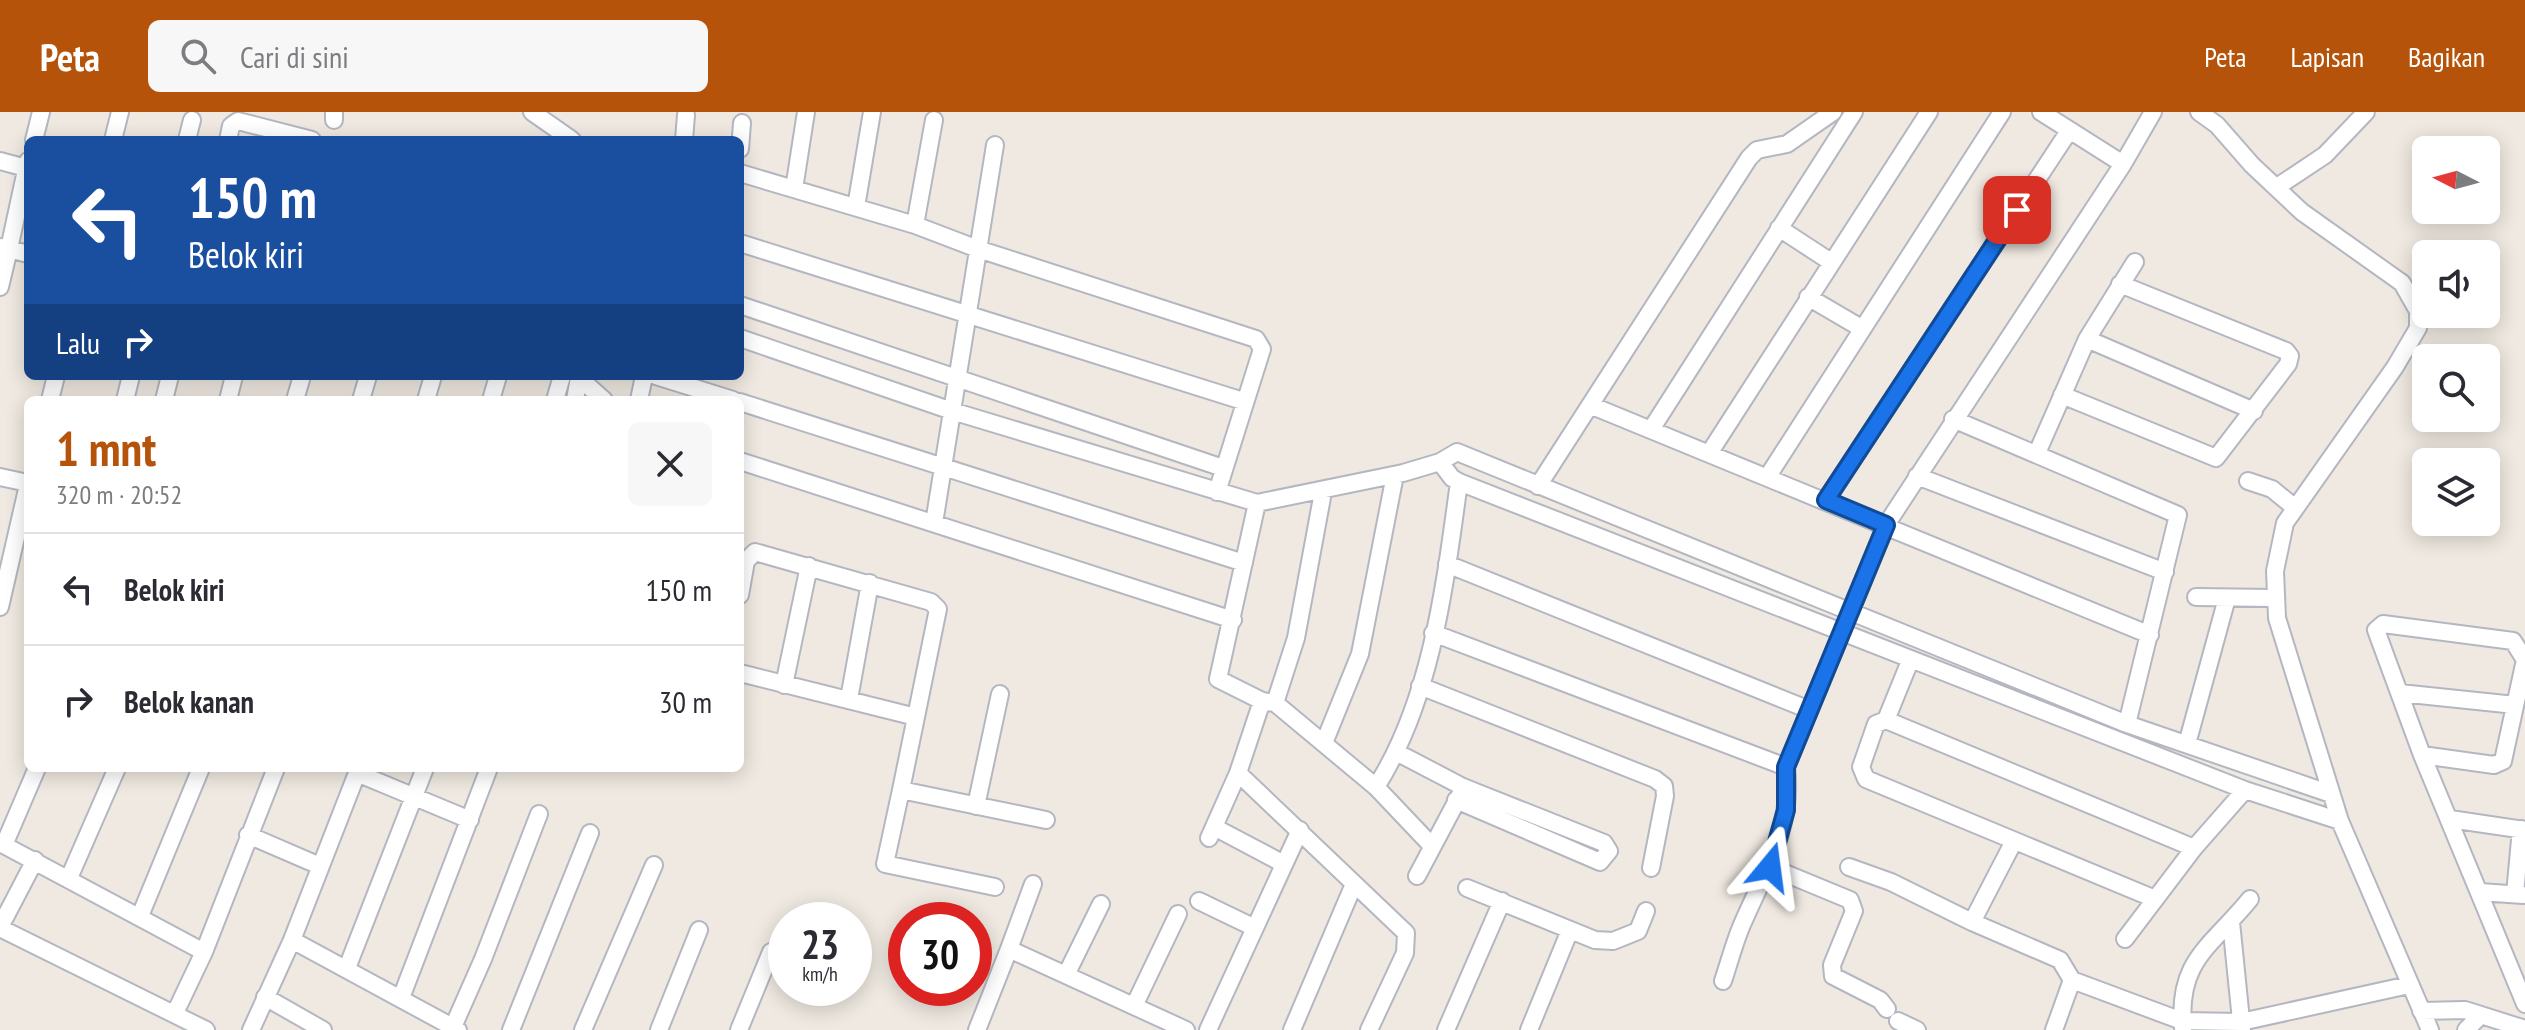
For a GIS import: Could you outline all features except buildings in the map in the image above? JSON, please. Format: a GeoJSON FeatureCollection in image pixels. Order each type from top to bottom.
{"type":"FeatureCollection","features":[{"type":"Feature","properties":{"kind":"street"},"geometry":{"type":"LineString","coordinates":[[35,136],[41,112]]}},
{"type":"Feature","properties":{"kind":"street"},"geometry":{"type":"LineString","coordinates":[[114,136],[120,112]]}},
{"type":"Feature","properties":{"kind":"street"},"geometry":{"type":"LineString","coordinates":[[532,112],[566,136]]}},
{"type":"Feature","properties":{"kind":"street"},"geometry":{"type":"LineString","coordinates":[[794,189],[806,112]]}},
{"type":"Feature","properties":{"kind":"street"},"geometry":{"type":"LineString","coordinates":[[856,207],[872,112]]}},
{"type":"Feature","properties":{"kind":"street"},"geometry":{"type":"LineString","coordinates":[[1538,486],[1749,158],[1757,150],[1787,144],[1833,112]]}},
{"type":"Feature","properties":{"kind":"street"},"geometry":{"type":"LineString","coordinates":[[1652,428],[1854,112]]}},
{"type":"Feature","properties":{"kind":"street"},"geometry":{"type":"LineString","coordinates":[[1710,452],[1929,112]]}},
{"type":"Feature","properties":{"kind":"street"},"geometry":{"type":"LineString","coordinates":[[1768,476],[2002,112]]}},
{"type":"Feature","properties":{"kind":"street"},"geometry":{"type":"LineString","coordinates":[[2041,112],[2123,164]]}},
{"type":"Feature","properties":{"kind":"street"},"geometry":{"type":"LineString","coordinates":[[1723,981],[1741,927],[1770,867],[1786,810],[1786,767],[1807,709],[1886,525],[2123,164],[2153,112]]}},
{"type":"Feature","properties":{"kind":"street"},"geometry":{"type":"LineString","coordinates":[[2199,112],[2217,125],[2302,212],[2402,283],[2411,294],[2419,317],[2418,328],[2354,430],[2294,507],[2278,547],[2273,598],[2340,821],[2430,1030]]}},
{"type":"Feature","properties":{"kind":"street"},"geometry":{"type":"LineString","coordinates":[[2277,187],[2325,155],[2366,112]]}},
{"type":"Feature","properties":{"kind":"street"},"geometry":{"type":"LineString","coordinates":[[684,136],[686,115]]}},
{"type":"Feature","properties":{"kind":"street"},"geometry":{"type":"LineString","coordinates":[[188,136],[192,120]]}},
{"type":"Feature","properties":{"kind":"street"},"geometry":{"type":"LineString","coordinates":[[915,225],[934,120]]}},
{"type":"Feature","properties":{"kind":"street"},"geometry":{"type":"LineString","coordinates":[[229,136],[231,126],[238,121],[296,136]]}},
{"type":"Feature","properties":{"kind":"street"},"geometry":{"type":"LineString","coordinates":[[741,136],[742,123]]}},
{"type":"Feature","properties":{"kind":"street"},"geometry":{"type":"LineString","coordinates":[[1826,500],[2069,131]]}},
{"type":"Feature","properties":{"kind":"street"},"geometry":{"type":"LineString","coordinates":[[934,523],[995,145]]}},
{"type":"Feature","properties":{"kind":"street"},"geometry":{"type":"LineString","coordinates":[[0,161],[24,165]]}},
{"type":"Feature","properties":{"kind":"street"},"geometry":{"type":"LineString","coordinates":[[744,174],[915,225],[978,249],[1256,339],[1262,349],[1243,401],[1217,492]]}},
{"type":"Feature","properties":{"kind":"street"},"geometry":{"type":"LineString","coordinates":[[0,287],[4,248],[24,176]]}},
{"type":"Feature","properties":{"kind":"street"},"geometry":{"type":"LineString","coordinates":[[1779,228],[1831,262]]}},
{"type":"Feature","properties":{"kind":"street"},"geometry":{"type":"LineString","coordinates":[[744,244],[1243,401]]}},
{"type":"Feature","properties":{"kind":"street"},"geometry":{"type":"LineString","coordinates":[[4,248],[24,253]]}},
{"type":"Feature","properties":{"kind":"street"},"geometry":{"type":"LineString","coordinates":[[2037,453],[2087,339],[2135,262]]}},
{"type":"Feature","properties":{"kind":"street"},"geometry":{"type":"LineString","coordinates":[[2062,395],[2216,458],[2288,364],[2290,356],[2286,351],[2120,284]]}},
{"type":"Feature","properties":{"kind":"street"},"geometry":{"type":"LineString","coordinates":[[1808,297],[1861,328]]}},
{"type":"Feature","properties":{"kind":"street"},"geometry":{"type":"LineString","coordinates":[[744,306],[1223,468]]}},
{"type":"Feature","properties":{"kind":"street"},"geometry":{"type":"LineString","coordinates":[[744,339],[1257,503],[1395,475],[1440,462],[1457,452],[2127,724],[2331,794]]}},
{"type":"Feature","properties":{"kind":"street"},"geometry":{"type":"LineString","coordinates":[[2087,339],[2254,411]]}},
{"type":"Feature","properties":{"kind":"street"},"geometry":{"type":"LineString","coordinates":[[578,380],[599,396]]}},
{"type":"Feature","properties":{"kind":"street"},"geometry":{"type":"LineString","coordinates":[[669,380],[720,396]]}},
{"type":"Feature","properties":{"kind":"street"},"geometry":{"type":"LineString","coordinates":[[744,403],[1244,563]]}},
{"type":"Feature","properties":{"kind":"street"},"geometry":{"type":"LineString","coordinates":[[1590,405],[2150,635]]}},
{"type":"Feature","properties":{"kind":"street"},"geometry":{"type":"LineString","coordinates":[[1953,419],[2175,512],[2178,520],[2127,724]]}},
{"type":"Feature","properties":{"kind":"street"},"geometry":{"type":"LineString","coordinates":[[744,462],[1233,620]]}},
{"type":"Feature","properties":{"kind":"street"},"geometry":{"type":"LineString","coordinates":[[1440,462],[1459,482],[2245,790],[2340,821]]}},
{"type":"Feature","properties":{"kind":"street"},"geometry":{"type":"LineString","coordinates":[[1324,743],[1360,654],[1395,475]]}},
{"type":"Feature","properties":{"kind":"street"},"geometry":{"type":"LineString","coordinates":[[1917,476],[2165,572]]}},
{"type":"Feature","properties":{"kind":"street"},"geometry":{"type":"LineString","coordinates":[[0,477],[24,483]]}},
{"type":"Feature","properties":{"kind":"street"},"geometry":{"type":"LineString","coordinates":[[2248,481],[2272,489],[2294,507]]}},
{"type":"Feature","properties":{"kind":"street"},"geometry":{"type":"LineString","coordinates":[[1376,787],[1398,753],[1420,686],[1447,564],[1459,482]]}},
{"type":"Feature","properties":{"kind":"street"},"geometry":{"type":"LineString","coordinates":[[1284,864],[1212,832],[1296,638],[1323,492]]}},
{"type":"Feature","properties":{"kind":"street"},"geometry":{"type":"LineString","coordinates":[[0,607],[24,502]]}},
{"type":"Feature","properties":{"kind":"street"},"geometry":{"type":"LineString","coordinates":[[1257,503],[1218,679],[1269,702],[1324,743],[1376,787],[1432,846]]}},
{"type":"Feature","properties":{"kind":"street"},"geometry":{"type":"LineString","coordinates":[[744,572],[751,553],[870,583],[931,602],[938,609],[885,864],[995,887]]}},
{"type":"Feature","properties":{"kind":"street"},"geometry":{"type":"LineString","coordinates":[[1447,564],[1807,709]]}},
{"type":"Feature","properties":{"kind":"street"},"geometry":{"type":"LineString","coordinates":[[784,685],[809,566]]}},
{"type":"Feature","properties":{"kind":"street"},"geometry":{"type":"LineString","coordinates":[[849,699],[870,583]]}},
{"type":"Feature","properties":{"kind":"street"},"geometry":{"type":"LineString","coordinates":[[2196,597],[2273,598]]}},
{"type":"Feature","properties":{"kind":"street"},"geometry":{"type":"LineString","coordinates":[[2187,744],[2227,598]]}},
{"type":"Feature","properties":{"kind":"street"},"geometry":{"type":"LineString","coordinates":[[2422,755],[2499,764],[2504,760],[2525,660],[2513,641],[2381,624],[2376,630],[2422,755],[2525,1004]]}},
{"type":"Feature","properties":{"kind":"street"},"geometry":{"type":"LineString","coordinates":[[1433,633],[1786,767]]}},
{"type":"Feature","properties":{"kind":"street"},"geometry":{"type":"LineString","coordinates":[[1886,720],[1910,661]]}},
{"type":"Feature","properties":{"kind":"street"},"geometry":{"type":"LineString","coordinates":[[744,674],[916,717]]}},
{"type":"Feature","properties":{"kind":"street"},"geometry":{"type":"LineString","coordinates":[[1420,686],[1655,779],[1664,786],[1665,796],[1651,868]]}},
{"type":"Feature","properties":{"kind":"street"},"geometry":{"type":"LineString","coordinates":[[2400,693],[2515,705]]}},
{"type":"Feature","properties":{"kind":"street"},"geometry":{"type":"LineString","coordinates":[[976,806],[1000,694]]}},
{"type":"Feature","properties":{"kind":"street"},"geometry":{"type":"LineString","coordinates":[[2155,899],[1862,775],[1861,767],[1874,728],[1886,720],[2194,848]]}},
{"type":"Feature","properties":{"kind":"street"},"geometry":{"type":"LineString","coordinates":[[1398,753],[1460,794],[1600,862],[1605,861],[1610,850],[1604,843],[1460,794]]}},
{"type":"Feature","properties":{"kind":"street"},"geometry":{"type":"LineString","coordinates":[[2206,774],[2214,755]]}},
{"type":"Feature","properties":{"kind":"street"},"geometry":{"type":"LineString","coordinates":[[35,772],[2,844],[204,952]]}},
{"type":"Feature","properties":{"kind":"street"},"geometry":{"type":"LineString","coordinates":[[69,878],[115,772]]}},
{"type":"Feature","properties":{"kind":"street"},"geometry":{"type":"LineString","coordinates":[[140,916],[199,772]]}},
{"type":"Feature","properties":{"kind":"street"},"geometry":{"type":"LineString","coordinates":[[175,1013],[204,952],[274,772]]}},
{"type":"Feature","properties":{"kind":"street"},"geometry":{"type":"LineString","coordinates":[[251,1030],[292,940],[357,772]]}},
{"type":"Feature","properties":{"kind":"street"},"geometry":{"type":"LineString","coordinates":[[362,772],[414,798],[470,820]]}},
{"type":"Feature","properties":{"kind":"street"},"geometry":{"type":"LineString","coordinates":[[347,968],[424,772]]}},
{"type":"Feature","properties":{"kind":"street"},"geometry":{"type":"LineString","coordinates":[[401,998],[488,772]]}},
{"type":"Feature","properties":{"kind":"street"},"geometry":{"type":"LineString","coordinates":[[1238,773],[1401,926],[1407,937],[1405,953],[1369,1030]]}},
{"type":"Feature","properties":{"kind":"street"},"geometry":{"type":"LineString","coordinates":[[901,790],[1046,820]]}},
{"type":"Feature","properties":{"kind":"street"},"geometry":{"type":"LineString","coordinates":[[2125,939],[2194,848],[2245,790]]}},
{"type":"Feature","properties":{"kind":"street"},"geometry":{"type":"LineString","coordinates":[[1417,876],[1460,794]]}},
{"type":"Feature","properties":{"kind":"street"},"geometry":{"type":"LineString","coordinates":[[292,940],[455,1029],[539,814]]}},
{"type":"Feature","properties":{"kind":"street"},"geometry":{"type":"LineString","coordinates":[[2450,819],[2523,830],[2520,894],[2480,892]]}},
{"type":"Feature","properties":{"kind":"street"},"geometry":{"type":"LineString","coordinates":[[1208,1030],[1300,830]]}},
{"type":"Feature","properties":{"kind":"street"},"geometry":{"type":"LineString","coordinates":[[511,1030],[590,833]]}},
{"type":"Feature","properties":{"kind":"street"},"geometry":{"type":"LineString","coordinates":[[248,835],[320,866]]}},
{"type":"Feature","properties":{"kind":"street"},"geometry":{"type":"LineString","coordinates":[[1972,922],[2014,841]]}},
{"type":"Feature","properties":{"kind":"street"},"geometry":{"type":"LineString","coordinates":[[35,860],[0,927],[206,1030]]}},
{"type":"Feature","properties":{"kind":"street"},"geometry":{"type":"LineString","coordinates":[[583,1030],[654,865]]}},
{"type":"Feature","properties":{"kind":"street"},"geometry":{"type":"LineString","coordinates":[[1770,867],[1850,900],[1854,911],[1832,965],[1833,976],[1880,1000],[1893,1015],[1917,1030]]}},
{"type":"Feature","properties":{"kind":"street"},"geometry":{"type":"LineString","coordinates":[[1849,867],[1891,882],[2060,960],[2072,980],[2183,1026],[2242,1026],[2409,985]]}},
{"type":"Feature","properties":{"kind":"street"},"geometry":{"type":"LineString","coordinates":[[981,1028],[1033,884]]}},
{"type":"Feature","properties":{"kind":"street"},"geometry":{"type":"LineString","coordinates":[[1292,1030],[1354,884]]}},
{"type":"Feature","properties":{"kind":"street"},"geometry":{"type":"LineString","coordinates":[[1467,888],[1595,940],[1624,938],[1638,931],[1646,911]]}},
{"type":"Feature","properties":{"kind":"street"},"geometry":{"type":"LineString","coordinates":[[2183,1026],[2181,1003],[2188,971],[2250,899]]}},
{"type":"Feature","properties":{"kind":"street"},"geometry":{"type":"LineString","coordinates":[[1199,901],[1255,928]]}},
{"type":"Feature","properties":{"kind":"street"},"geometry":{"type":"LineString","coordinates":[[1446,1030],[1502,901]]}},
{"type":"Feature","properties":{"kind":"street"},"geometry":{"type":"LineString","coordinates":[[1067,973],[1101,904]]}},
{"type":"Feature","properties":{"kind":"street"},"geometry":{"type":"LineString","coordinates":[[1134,1006],[1178,914]]}},
{"type":"Feature","properties":{"kind":"street"},"geometry":{"type":"LineString","coordinates":[[2231,922],[2242,1026]]}},
{"type":"Feature","properties":{"kind":"street"},"geometry":{"type":"LineString","coordinates":[[659,1030],[699,930]]}},
{"type":"Feature","properties":{"kind":"street"},"geometry":{"type":"LineString","coordinates":[[1529,1030],[1570,930]]}},
{"type":"Feature","properties":{"kind":"street"},"geometry":{"type":"LineString","coordinates":[[1009,949],[1186,1030]]}},
{"type":"Feature","properties":{"kind":"street"},"geometry":{"type":"LineString","coordinates":[[2505,955],[2525,958]]}},
{"type":"Feature","properties":{"kind":"street"},"geometry":{"type":"LineString","coordinates":[[739,1030],[768,959]]}},
{"type":"Feature","properties":{"kind":"street"},"geometry":{"type":"LineString","coordinates":[[2054,1030],[2072,980]]}},
{"type":"Feature","properties":{"kind":"street"},"geometry":{"type":"LineString","coordinates":[[265,997],[323,1030]]}},
{"type":"Feature","properties":{"kind":"street"},"geometry":{"type":"LineString","coordinates":[[2421,1011],[2454,1008],[2525,1029]]}},
{"type":"Feature","properties":{"kind":"street"},"geometry":{"type":"LineString","coordinates":[[2466,1030],[2480,1016]]}},
{"type":"Feature","properties":{"kind":"route"},"geometry":{"type":"LineString","coordinates":[[1770,867],[1786,810],[1789,784],[1786,767],[1807,709],[1886,525],[1826,500],[2017,210]]}}]}
